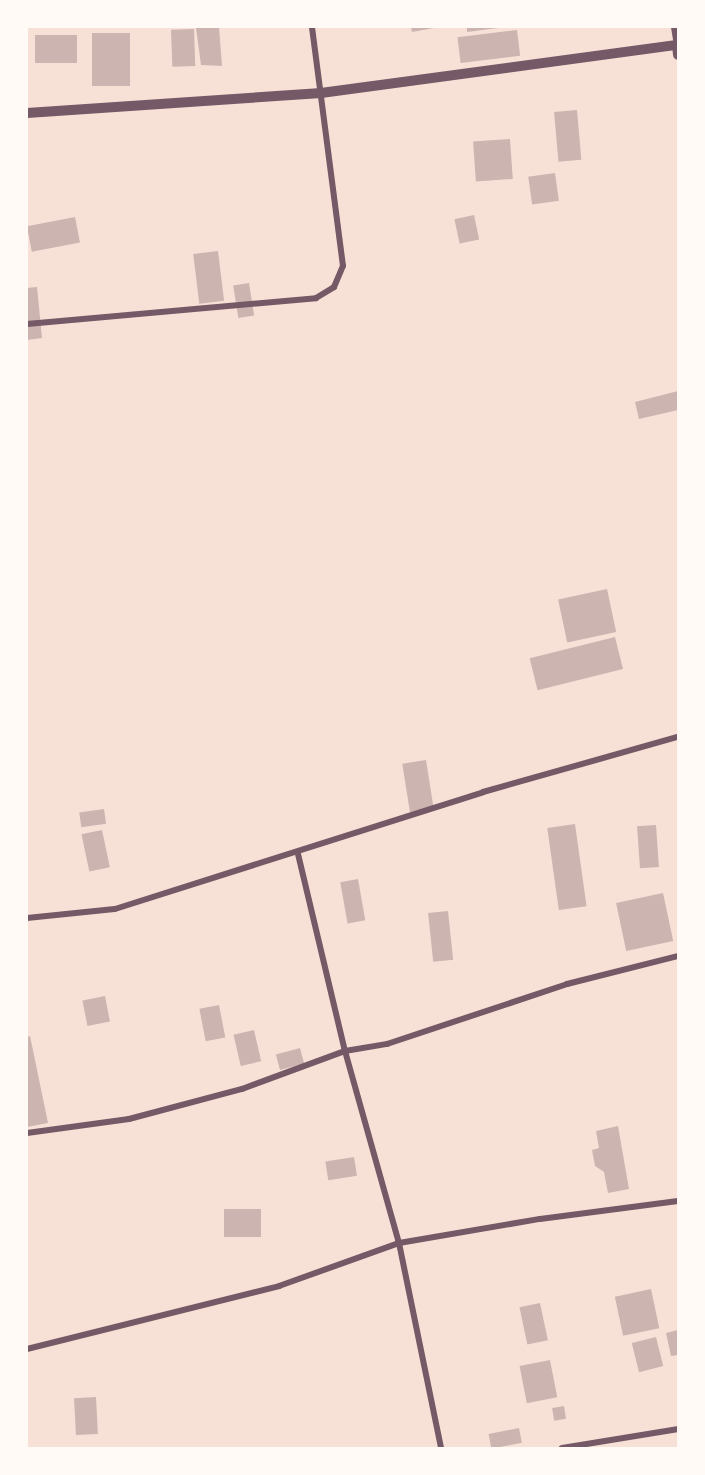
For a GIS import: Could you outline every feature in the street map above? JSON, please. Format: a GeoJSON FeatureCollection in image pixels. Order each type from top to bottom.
{"type":"FeatureCollection","features":[{"type":"Feature","properties":{"kind":"street"},"geometry":{"type":"LineString","coordinates":[[27,324],[316,298],[334,287],[343,266],[312,27]]}},
{"type":"Feature","properties":{"kind":"street"},"geometry":{"type":"LineString","coordinates":[[27,113],[321,93],[677,50],[674,27]]}},
{"type":"Feature","properties":{"kind":"street"},"geometry":{"type":"LineString","coordinates":[[27,918],[115,909],[298,854],[483,792],[678,737]]}},
{"type":"Feature","properties":{"kind":"street"},"geometry":{"type":"LineString","coordinates":[[298,854],[345,1051],[399,1243],[441,1448]]}},
{"type":"Feature","properties":{"kind":"street"},"geometry":{"type":"LineString","coordinates":[[27,1133],[129,1119],[242,1089],[345,1051],[387,1044],[556,987],[678,956]]}},
{"type":"Feature","properties":{"kind":"street"},"geometry":{"type":"LineString","coordinates":[[27,1349],[279,1286],[399,1243],[540,1219],[678,1201]]}},
{"type":"Feature","properties":{"kind":"street"},"geometry":{"type":"LineString","coordinates":[[562,1448],[678,1429]]}},
{"type":"Feature","properties":{"kind":"building"},"geometry":{"type":"Polygon","coordinates":[[[219,27],[222,66],[201,65],[196,28],[219,27]]]}},
{"type":"Feature","properties":{"kind":"building"},"geometry":{"type":"Polygon","coordinates":[[[411,27],[434,27],[434,28],[412,32],[411,27]]]}},
{"type":"Feature","properties":{"kind":"building"},"geometry":{"type":"Polygon","coordinates":[[[467,27],[498,27],[498,28],[467,32],[467,27]]]}},
{"type":"Feature","properties":{"kind":"building"},"geometry":{"type":"Polygon","coordinates":[[[194,29],[195,66],[172,67],[171,30],[194,29]]]}},
{"type":"Feature","properties":{"kind":"building"},"geometry":{"type":"Polygon","coordinates":[[[517,30],[520,56],[461,63],[457,37],[517,30]]]}},
{"type":"Feature","properties":{"kind":"building"},"geometry":{"type":"Polygon","coordinates":[[[92,33],[130,33],[130,86],[92,86],[92,33]]]}},
{"type":"Feature","properties":{"kind":"building"},"geometry":{"type":"Polygon","coordinates":[[[35,35],[77,35],[77,63],[35,63],[35,35]]]}},
{"type":"Feature","properties":{"kind":"building"},"geometry":{"type":"Polygon","coordinates":[[[577,110],[581,160],[558,162],[554,112],[577,110]]]}},
{"type":"Feature","properties":{"kind":"building"},"geometry":{"type":"Polygon","coordinates":[[[510,139],[513,179],[476,181],[473,142],[510,139]]]}},
{"type":"Feature","properties":{"kind":"building"},"geometry":{"type":"Polygon","coordinates":[[[555,173],[559,201],[532,204],[528,177],[555,173]]]}},
{"type":"Feature","properties":{"kind":"building"},"geometry":{"type":"Polygon","coordinates":[[[474,215],[479,239],[460,244],[454,219],[474,215]]]}},
{"type":"Feature","properties":{"kind":"building"},"geometry":{"type":"Polygon","coordinates":[[[75,217],[80,243],[32,252],[27,226],[75,217]]]}},
{"type":"Feature","properties":{"kind":"building"},"geometry":{"type":"Polygon","coordinates":[[[218,251],[224,301],[199,304],[193,254],[218,251]]]}},
{"type":"Feature","properties":{"kind":"building"},"geometry":{"type":"Polygon","coordinates":[[[249,283],[254,316],[238,318],[233,286],[249,283]]]}},
{"type":"Feature","properties":{"kind":"building"},"geometry":{"type":"Polygon","coordinates":[[[37,287],[42,338],[27,340],[27,288],[37,287]]]}},
{"type":"Feature","properties":{"kind":"building"},"geometry":{"type":"Polygon","coordinates":[[[678,391],[678,410],[639,419],[635,402],[678,391]]]}},
{"type":"Feature","properties":{"kind":"building"},"geometry":{"type":"Polygon","coordinates":[[[607,589],[616,632],[567,642],[558,599],[607,589]]]}},
{"type":"Feature","properties":{"kind":"building"},"geometry":{"type":"Polygon","coordinates":[[[615,637],[623,669],[538,690],[530,658],[615,637]]]}},
{"type":"Feature","properties":{"kind":"building"},"geometry":{"type":"Polygon","coordinates":[[[426,760],[434,808],[410,812],[402,764],[426,760]]]}},
{"type":"Feature","properties":{"kind":"building"},"geometry":{"type":"Polygon","coordinates":[[[104,809],[106,824],[81,827],[79,812],[104,809]]]}},
{"type":"Feature","properties":{"kind":"building"},"geometry":{"type":"Polygon","coordinates":[[[575,824],[587,906],[559,910],[547,828],[575,824]]]}},
{"type":"Feature","properties":{"kind":"building"},"geometry":{"type":"Polygon","coordinates":[[[656,825],[659,867],[640,868],[637,826],[656,825]]]}},
{"type":"Feature","properties":{"kind":"building"},"geometry":{"type":"Polygon","coordinates":[[[102,830],[110,867],[89,872],[81,834],[102,830]]]}},
{"type":"Feature","properties":{"kind":"building"},"geometry":{"type":"Polygon","coordinates":[[[358,879],[365,920],[348,923],[340,882],[358,879]]]}},
{"type":"Feature","properties":{"kind":"building"},"geometry":{"type":"Polygon","coordinates":[[[663,893],[673,941],[626,951],[616,903],[663,893]]]}},
{"type":"Feature","properties":{"kind":"building"},"geometry":{"type":"Polygon","coordinates":[[[448,911],[453,960],[433,962],[428,913],[448,911]]]}},
{"type":"Feature","properties":{"kind":"building"},"geometry":{"type":"Polygon","coordinates":[[[105,996],[110,1022],[87,1026],[82,1000],[105,996]]]}},
{"type":"Feature","properties":{"kind":"building"},"geometry":{"type":"Polygon","coordinates":[[[219,1005],[225,1037],[206,1041],[199,1009],[219,1005]]]}},
{"type":"Feature","properties":{"kind":"building"},"geometry":{"type":"Polygon","coordinates":[[[254,1030],[261,1061],[241,1066],[234,1035],[254,1030]]]}},
{"type":"Feature","properties":{"kind":"building"},"geometry":{"type":"Polygon","coordinates":[[[30,1036],[48,1123],[27,1127],[27,1037],[30,1036]]]}},
{"type":"Feature","properties":{"kind":"building"},"geometry":{"type":"Polygon","coordinates":[[[300,1048],[304,1063],[280,1070],[276,1054],[300,1048]]]}},
{"type":"Feature","properties":{"kind":"building"},"geometry":{"type":"Polygon","coordinates":[[[618,1126],[629,1189],[608,1193],[604,1172],[595,1166],[592,1150],[599,1148],[596,1131],[618,1126]]]}},
{"type":"Feature","properties":{"kind":"building"},"geometry":{"type":"Polygon","coordinates":[[[354,1157],[357,1176],[328,1180],[325,1162],[354,1157]]]}},
{"type":"Feature","properties":{"kind":"building"},"geometry":{"type":"Polygon","coordinates":[[[224,1209],[261,1209],[261,1237],[224,1237],[224,1209]]]}},
{"type":"Feature","properties":{"kind":"building"},"geometry":{"type":"Polygon","coordinates":[[[651,1289],[659,1328],[623,1336],[615,1297],[651,1289]]]}},
{"type":"Feature","properties":{"kind":"building"},"geometry":{"type":"Polygon","coordinates":[[[540,1303],[548,1340],[527,1345],[519,1307],[540,1303]]]}},
{"type":"Feature","properties":{"kind":"building"},"geometry":{"type":"Polygon","coordinates":[[[678,1330],[678,1355],[671,1356],[666,1333],[678,1330]]]}},
{"type":"Feature","properties":{"kind":"building"},"geometry":{"type":"Polygon","coordinates":[[[656,1337],[663,1366],[639,1372],[632,1343],[656,1337]]]}},
{"type":"Feature","properties":{"kind":"building"},"geometry":{"type":"Polygon","coordinates":[[[550,1360],[557,1397],[527,1403],[520,1366],[550,1360]]]}},
{"type":"Feature","properties":{"kind":"building"},"geometry":{"type":"Polygon","coordinates":[[[96,1397],[98,1434],[76,1435],[74,1398],[96,1397]]]}},
{"type":"Feature","properties":{"kind":"building"},"geometry":{"type":"Polygon","coordinates":[[[564,1406],[566,1419],[554,1421],[552,1408],[564,1406]]]}},
{"type":"Feature","properties":{"kind":"building"},"geometry":{"type":"Polygon","coordinates":[[[519,1428],[522,1443],[491,1448],[489,1434],[519,1428]]]}}]}
